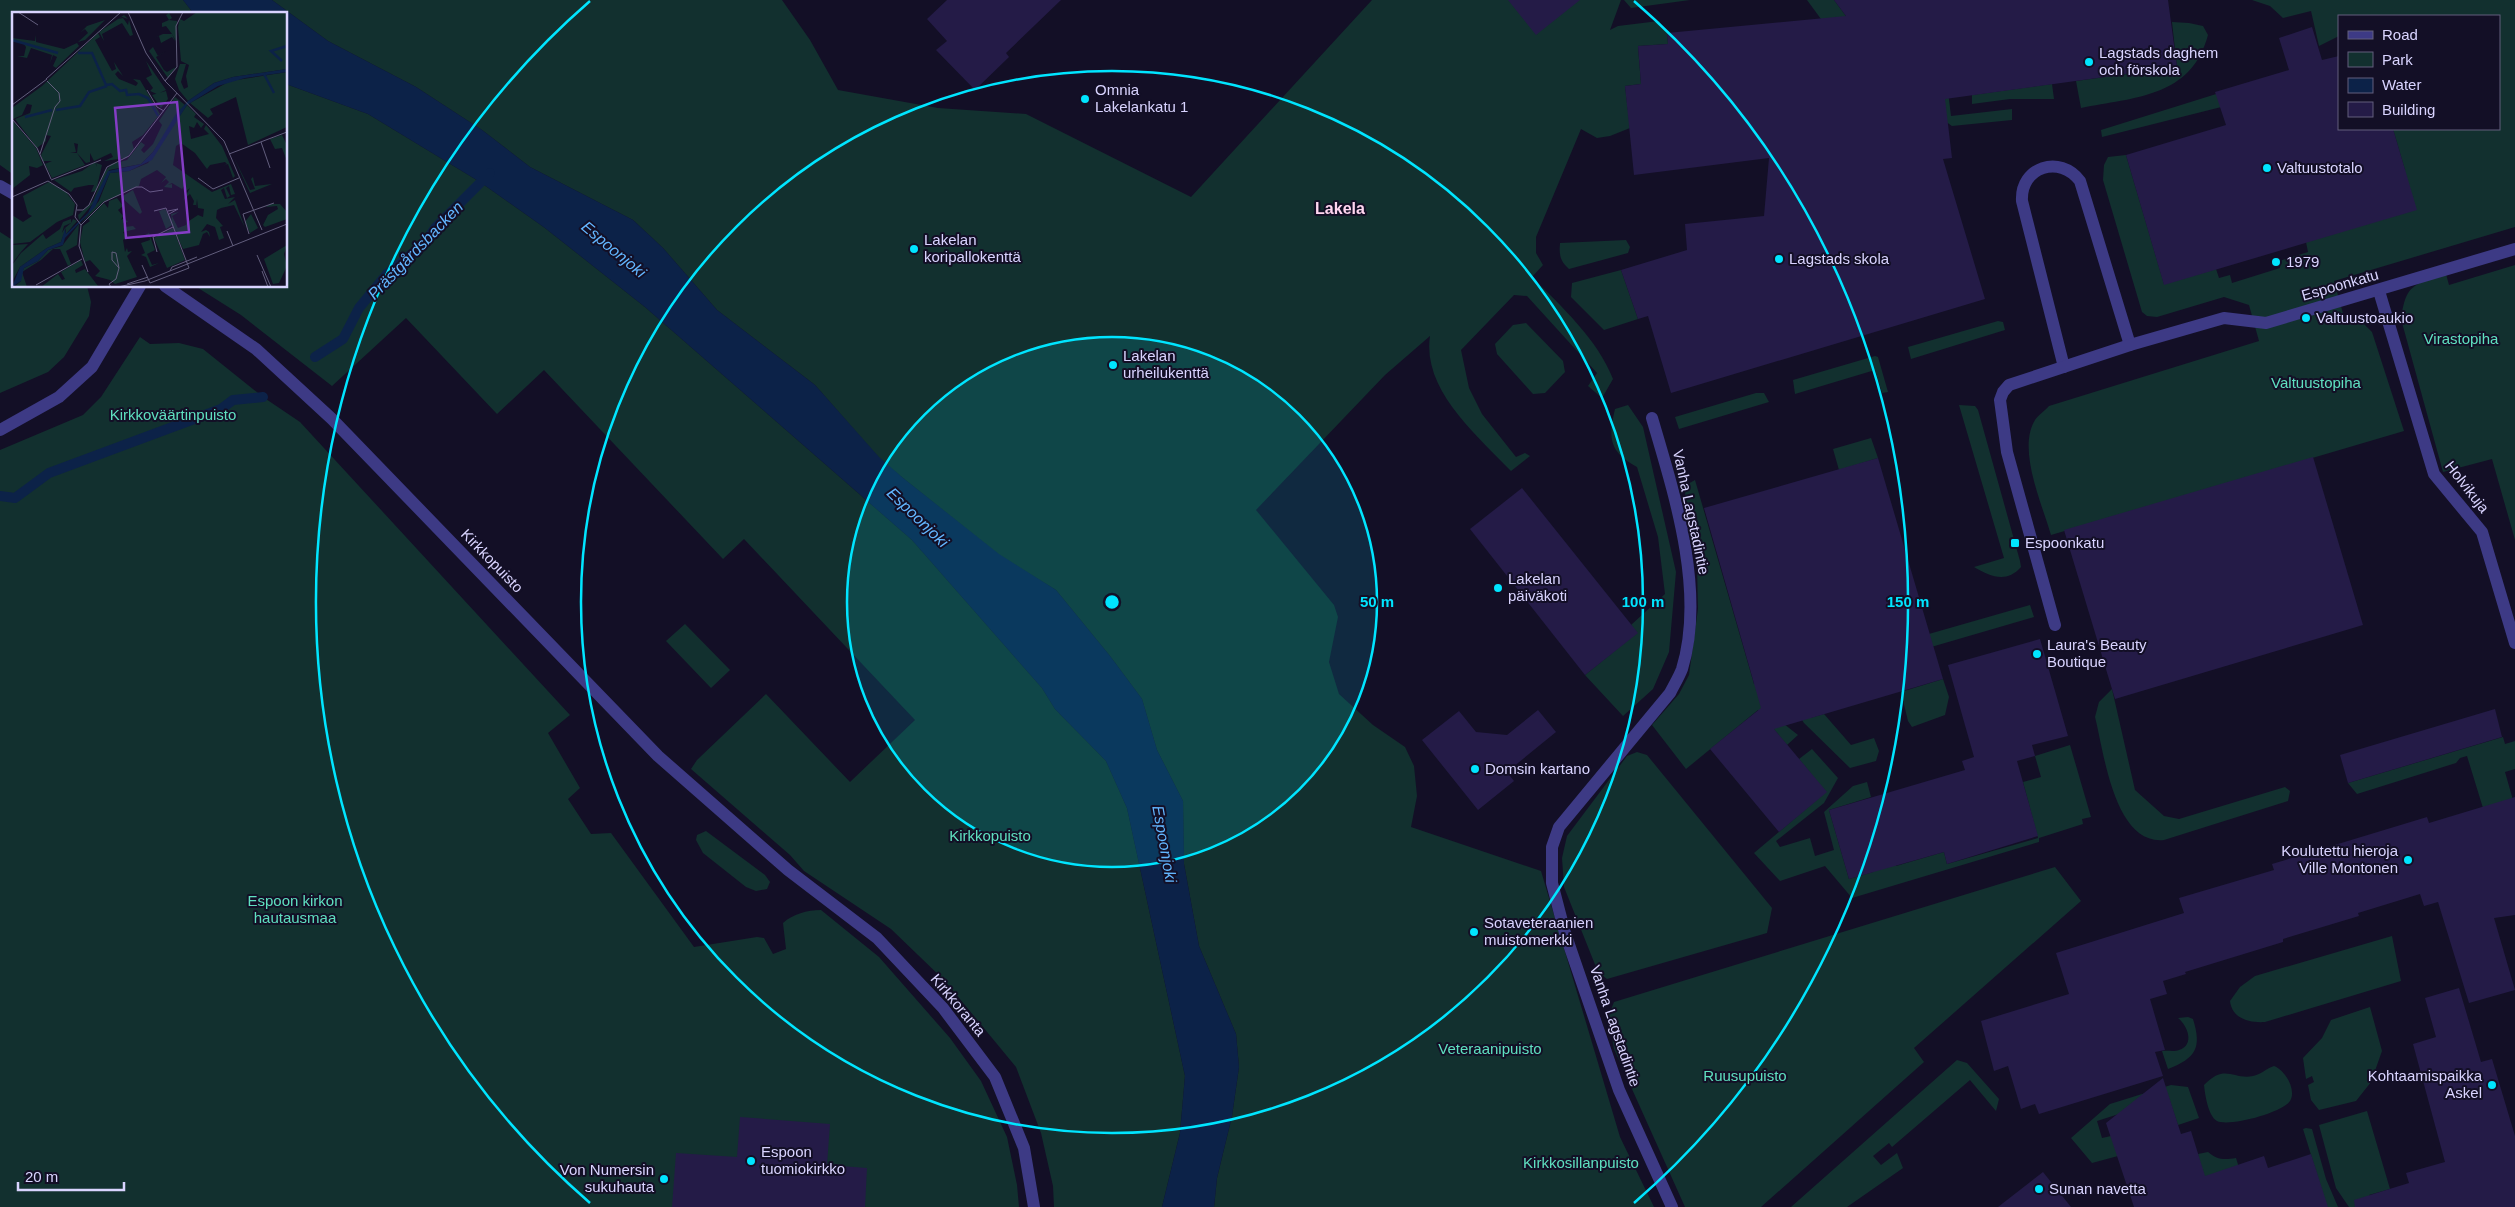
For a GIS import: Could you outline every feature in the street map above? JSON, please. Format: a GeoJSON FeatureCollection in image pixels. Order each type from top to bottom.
{"type":"FeatureCollection","features":[{"type":"Feature","properties":{"kind":"street"},"geometry":{"type":"LineString","coordinates":[[2064,366],[2021,193],[2028,178],[2043,167],[2062,167],[2070,171],[2080,181],[2130,345]]}},
{"type":"Feature","properties":{"kind":"street"},"geometry":{"type":"LineString","coordinates":[[0,186],[12,193]]}},
{"type":"Feature","properties":{"kind":"street","name":"Espoonkatu"},"geometry":{"type":"LineString","coordinates":[[2055,625],[2007,452],[2000,400],[2003,392],[2009,385],[2130,345],[2224,318],[2266,324],[2515,249]]}},
{"type":"Feature","properties":{"kind":"street"},"geometry":{"type":"LineString","coordinates":[[0,430],[59,397],[92,367],[139,288]]}},
{"type":"Feature","properties":{"kind":"street","name":"Kirkkopuisto"},"geometry":{"type":"LineString","coordinates":[[168,288],[256,349],[332,419],[658,756],[788,870]]}},
{"type":"Feature","properties":{"kind":"street","name":"Holvikuja"},"geometry":{"type":"LineString","coordinates":[[2379,291],[2434,474],[2482,532],[2515,644]]}},
{"type":"Feature","properties":{"kind":"street","name":"Vanha Lagstadintie"},"geometry":{"type":"LineString","coordinates":[[1652,418],[1666,466],[1689,570],[1692,595],[1682,669],[1670,693],[1559,827],[1552,847],[1552,883],[1565,933],[1619,1090],[1672,1207]]}},
{"type":"Feature","properties":{"kind":"street","name":"Kirkkoranta"},"geometry":{"type":"LineString","coordinates":[[788,870],[877,938],[943,1008],[995,1076],[1024,1148],[1034,1207]]}},
{"type":"Feature","properties":{"kind":"green space"},"geometry":{"type":"Polygon","coordinates":[[[0,0],[183,0],[192,12],[12,12],[12,174],[0,165],[0,0]]]}},
{"type":"Feature","properties":{"kind":"green space"},"geometry":{"type":"Polygon","coordinates":[[[272,0],[782,0],[810,40],[838,90],[938,108],[1026,114],[1191,197],[1372,0],[1621,0],[1610,30],[1618,26],[1659,21],[1667,33],[1668,44],[1638,46],[1641,84],[1625,86],[1630,128],[1610,136],[1597,138],[1581,129],[1536,237],[1536,253],[1543,265],[1532,277],[1589,337],[1598,351],[1613,379],[1602,398],[1588,386],[1597,373],[1527,296],[1514,295],[1461,350],[1469,388],[1482,414],[1516,457],[1525,453],[1530,456],[1511,471],[1468,427],[1443,393],[1434,375],[1430,356],[1430,336],[1385,375],[1256,510],[1334,605],[1338,617],[1329,662],[1339,694],[1373,725],[1405,747],[1414,766],[1417,796],[1411,827],[1541,871],[1620,1137],[1654,1207],[1214,1207],[1217,1178],[1232,1116],[1239,1067],[1236,1034],[1199,946],[1184,864],[1183,801],[1157,750],[1142,699],[1110,656],[1056,590],[999,555],[879,458],[815,385],[717,310],[663,248],[633,220],[530,167],[482,130],[416,87],[328,41],[272,0]]]}},
{"type":"Feature","properties":{"kind":"green space"},"geometry":{"type":"Polygon","coordinates":[[[1624,0],[1690,0],[1631,8],[1624,0]]]}},
{"type":"Feature","properties":{"kind":"green space"},"geometry":{"type":"Polygon","coordinates":[[[1807,0],[1834,0],[1857,31],[1846,53],[1807,0]]]}},
{"type":"Feature","properties":{"kind":"green space","name":"Valtuustopiha"},"geometry":{"type":"Polygon","coordinates":[[[2252,0],[2515,0],[2515,227],[2334,281],[2344,317],[2359,319],[2372,332],[2404,431],[2051,535],[2037,493],[2030,461],[2030,432],[2038,416],[2049,406],[2259,341],[2249,305],[2224,297],[2157,317],[2147,316],[2142,312],[2103,180],[2104,165],[2108,157],[2126,155],[2164,284],[2216,269],[2219,278],[2230,275],[2232,283],[2280,268],[2279,261],[2308,252],[2306,242],[2405,170],[2393,130],[2500,130],[2500,15],[2338,15],[2338,36],[2319,46],[2311,11],[2283,18],[2270,6],[2252,0]]]}},
{"type":"Feature","properties":{"kind":"green space"},"geometry":{"type":"Polygon","coordinates":[[[2172,22],[2203,26],[2208,35],[2200,56],[2188,71],[2174,83],[2158,91],[2140,97],[2081,108],[2076,81],[2177,67],[2172,22]]]}},
{"type":"Feature","properties":{"kind":"green space"},"geometry":{"type":"Polygon","coordinates":[[[1945,67],[1951,116],[2012,109],[2012,120],[1952,126],[1942,119],[1945,67]]]}},
{"type":"Feature","properties":{"kind":"green space"},"geometry":{"type":"Polygon","coordinates":[[[2261,80],[2265,96],[2102,137],[2101,130],[2261,80]]]}},
{"type":"Feature","properties":{"kind":"green space"},"geometry":{"type":"Polygon","coordinates":[[[2052,84],[2054,99],[2010,99],[1972,104],[1972,95],[2052,84]]]}},
{"type":"Feature","properties":{"kind":"green space","name":"Kirkkopuisto"},"geometry":{"type":"Polygon","coordinates":[[[288,85],[368,114],[480,182],[545,228],[645,307],[912,540],[1042,688],[1055,709],[1106,761],[1127,808],[1185,1076],[1180,1133],[1162,1207],[1054,1207],[1053,1186],[1041,1133],[1016,1067],[945,981],[891,929],[804,871],[790,855],[691,769],[697,760],[766,694],[850,782],[915,720],[744,539],[723,559],[544,370],[497,414],[406,318],[332,386],[241,315],[198,288],[288,288],[288,85]]]}},
{"type":"Feature","properties":{"kind":"green space"},"geometry":{"type":"Polygon","coordinates":[[[0,232],[12,240],[12,288],[88,288],[91,302],[89,316],[64,357],[48,372],[0,393],[0,232]]]}},
{"type":"Feature","properties":{"kind":"green space"},"geometry":{"type":"Polygon","coordinates":[[[1626,240],[1630,247],[1628,253],[1569,269],[1561,258],[1560,243],[1626,240]]]}},
{"type":"Feature","properties":{"kind":"green space","name":"Virastopiha"},"geometry":{"type":"Polygon","coordinates":[[[2515,265],[2515,540],[2492,459],[2443,472],[2401,319],[2409,292],[2419,284],[2446,274],[2449,285],[2515,265]]]}},
{"type":"Feature","properties":{"kind":"green space"},"geometry":{"type":"Polygon","coordinates":[[[1621,270],[1638,319],[1604,330],[1571,297],[1572,283],[1621,270]]]}},
{"type":"Feature","properties":{"kind":"green space"},"geometry":{"type":"Polygon","coordinates":[[[1998,321],[2003,322],[2005,330],[1911,359],[1908,347],[1998,321]]]}},
{"type":"Feature","properties":{"kind":"green space"},"geometry":{"type":"Polygon","coordinates":[[[1526,323],[1563,361],[1565,372],[1545,393],[1533,394],[1497,354],[1495,344],[1513,325],[1526,323]]]}},
{"type":"Feature","properties":{"kind":"green space","name":"Espoon kirkon hautausmaa"},"geometry":{"type":"Polygon","coordinates":[[[140,337],[150,344],[179,343],[203,349],[263,397],[300,422],[570,715],[548,733],[580,788],[568,799],[591,834],[611,833],[694,947],[757,937],[764,938],[773,954],[786,949],[783,923],[800,913],[821,910],[879,957],[950,1038],[981,1081],[1007,1137],[1017,1185],[1019,1207],[0,1207],[0,450],[83,415],[101,397],[140,337]]]}},
{"type":"Feature","properties":{"kind":"green space"},"geometry":{"type":"Polygon","coordinates":[[[1875,356],[1878,357],[1888,392],[1882,393],[1875,370],[1795,394],[1793,380],[1875,356]]]}},
{"type":"Feature","properties":{"kind":"green space"},"geometry":{"type":"Polygon","coordinates":[[[1756,393],[1764,393],[1769,402],[1679,429],[1675,417],[1756,393]]]}},
{"type":"Feature","properties":{"kind":"green space"},"geometry":{"type":"Polygon","coordinates":[[[1628,405],[1643,427],[1676,572],[1669,652],[1653,689],[1623,716],[1585,675],[1637,633],[1631,625],[1665,594],[1658,537],[1637,467],[1621,456],[1613,443],[1612,428],[1615,409],[1628,405]]]}},
{"type":"Feature","properties":{"kind":"green space"},"geometry":{"type":"Polygon","coordinates":[[[1959,405],[1975,406],[1978,410],[2020,561],[2021,567],[2004,577],[1986,573],[1974,567],[2004,558],[1959,405]]]}},
{"type":"Feature","properties":{"kind":"green space"},"geometry":{"type":"Polygon","coordinates":[[[1871,438],[1878,458],[1839,470],[1833,449],[1871,438]]]}},
{"type":"Feature","properties":{"kind":"green space"},"geometry":{"type":"Polygon","coordinates":[[[1695,480],[1754,684],[2030,605],[2034,617],[1801,685],[1810,718],[1824,714],[1851,745],[1874,738],[1879,751],[1876,761],[1850,768],[1804,723],[1784,693],[1765,709],[1798,735],[1787,745],[1758,710],[1686,769],[1652,725],[1679,694],[1689,675],[1698,609],[1697,565],[1693,530],[1685,495],[1686,485],[1695,480]]]}},
{"type":"Feature","properties":{"kind":"green space"},"geometry":{"type":"Polygon","coordinates":[[[685,624],[730,670],[711,688],[666,641],[685,624]]]}},
{"type":"Feature","properties":{"kind":"green space"},"geometry":{"type":"Polygon","coordinates":[[[1943,679],[1949,697],[1945,715],[1912,727],[1908,721],[1901,692],[1943,679]]]}},
{"type":"Feature","properties":{"kind":"green space"},"geometry":{"type":"Polygon","coordinates":[[[2112,689],[2135,790],[2164,816],[2179,819],[2285,787],[2290,791],[2288,801],[2164,840],[2147,838],[2133,828],[2123,813],[2114,794],[2103,752],[2095,717],[2099,702],[2112,689]]]}},
{"type":"Feature","properties":{"kind":"green space"},"geometry":{"type":"Polygon","coordinates":[[[2503,737],[2505,744],[2515,741],[2515,769],[2505,772],[2515,807],[2515,912],[2467,756],[2460,758],[2456,763],[2357,794],[2348,783],[2503,737]]]}},
{"type":"Feature","properties":{"kind":"green space"},"geometry":{"type":"Polygon","coordinates":[[[2070,745],[2091,817],[2082,819],[2083,824],[2039,838],[2039,842],[1852,898],[1825,866],[1780,881],[1754,853],[1826,792],[1799,759],[1812,749],[1838,778],[1824,803],[1776,841],[1780,847],[1810,838],[1815,856],[1834,850],[1824,812],[1853,786],[1867,782],[1871,797],[1829,810],[1849,879],[1873,872],[1891,849],[1896,866],[1944,852],[1947,864],[2038,838],[2023,782],[2041,777],[2035,756],[2070,745]]]}},
{"type":"Feature","properties":{"kind":"green space"},"geometry":{"type":"Polygon","coordinates":[[[1637,752],[1647,755],[1772,908],[1767,933],[1607,979],[1598,972],[1564,887],[1562,858],[1567,836],[1627,756],[1637,752]]]}},
{"type":"Feature","properties":{"kind":"green space"},"geometry":{"type":"Polygon","coordinates":[[[706,831],[765,875],[770,882],[767,889],[756,891],[746,887],[703,853],[696,840],[697,835],[706,831]]]}},
{"type":"Feature","properties":{"kind":"green space","name":"Ruusupuisto"},"geometry":{"type":"Polygon","coordinates":[[[2055,867],[2081,901],[1914,1048],[1924,1062],[1761,1207],[1685,1207],[1614,1049],[1608,1017],[1614,1002],[2055,867]]]}},
{"type":"Feature","properties":{"kind":"green space"},"geometry":{"type":"Polygon","coordinates":[[[2392,936],[2401,981],[2265,1022],[2253,1022],[2243,1019],[2231,1007],[2230,1001],[2240,987],[2255,976],[2392,936]]]}},
{"type":"Feature","properties":{"kind":"green space"},"geometry":{"type":"Polygon","coordinates":[[[2370,1007],[2382,1051],[2371,1082],[2356,1101],[2319,1110],[2311,1100],[2308,1085],[2314,1082],[2312,1076],[2306,1079],[2303,1058],[2322,1038],[2331,1020],[2370,1007]]]}},
{"type":"Feature","properties":{"kind":"green space"},"geometry":{"type":"Polygon","coordinates":[[[2188,1017],[2193,1019],[2196,1029],[2197,1037],[2194,1051],[2185,1061],[2168,1069],[2162,1051],[2177,1051],[2184,1048],[2188,1040],[2187,1030],[2178,1018],[2188,1017]]]}},
{"type":"Feature","properties":{"kind":"green space"},"geometry":{"type":"Polygon","coordinates":[[[1957,1060],[1967,1063],[1999,1099],[1996,1111],[1970,1080],[1892,1147],[1889,1143],[1873,1156],[1881,1165],[1897,1153],[1903,1168],[1847,1207],[1791,1207],[1957,1060]]]}},
{"type":"Feature","properties":{"kind":"green space"},"geometry":{"type":"Polygon","coordinates":[[[2274,1066],[2286,1076],[2291,1086],[2292,1097],[2285,1106],[2255,1118],[2232,1122],[2217,1121],[2211,1115],[2204,1085],[2211,1078],[2223,1074],[2253,1076],[2274,1066]]]}},
{"type":"Feature","properties":{"kind":"green space"},"geometry":{"type":"Polygon","coordinates":[[[2171,1085],[2188,1087],[2199,1118],[2178,1125],[2169,1098],[2097,1121],[2102,1138],[2111,1136],[2118,1156],[2092,1163],[2071,1138],[2110,1104],[2171,1085]]]}},
{"type":"Feature","properties":{"kind":"green space"},"geometry":{"type":"Polygon","coordinates":[[[2367,1111],[2390,1189],[2369,1195],[2373,1207],[2349,1207],[2336,1188],[2319,1125],[2367,1111]]]}},
{"type":"Feature","properties":{"kind":"green space"},"geometry":{"type":"Polygon","coordinates":[[[2303,1129],[2312,1129],[2326,1179],[2338,1207],[2314,1207],[2326,1203],[2303,1129]]]}},
{"type":"Feature","properties":{"kind":"green space"},"geometry":{"type":"Polygon","coordinates":[[[2208,1152],[2214,1157],[2221,1159],[2236,1158],[2241,1174],[2206,1186],[2198,1154],[2208,1152]]]}},
{"type":"Feature","properties":{"kind":"water","name":"Espoonjoki"},"geometry":{"type":"Polygon","coordinates":[[[183,0],[272,0],[328,41],[416,87],[482,130],[530,167],[633,220],[663,248],[717,310],[815,385],[879,457],[903,478],[999,554],[1056,590],[1110,656],[1142,699],[1157,750],[1183,801],[1184,864],[1199,946],[1236,1034],[1239,1067],[1232,1116],[1217,1178],[1214,1207],[1162,1207],[1180,1133],[1185,1076],[1127,808],[1106,761],[1055,709],[1042,688],[912,540],[645,307],[545,228],[480,182],[368,114],[288,85],[288,12],[192,12],[183,0]]]}},
{"type":"Feature","properties":{"kind":"building"},"geometry":{"type":"Polygon","coordinates":[[[947,0],[1061,0],[1006,53],[1009,57],[975,90],[936,50],[947,41],[927,19],[947,0]]]}},
{"type":"Feature","properties":{"kind":"building"},"geometry":{"type":"Polygon","coordinates":[[[1508,0],[1580,0],[1536,35],[1508,0]]]}},
{"type":"Feature","properties":{"kind":"building"},"geometry":{"type":"Polygon","coordinates":[[[1834,0],[2168,0],[2177,67],[1945,99],[1952,158],[1943,159],[1985,299],[1671,393],[1648,316],[1638,319],[1621,270],[1687,250],[1685,224],[1764,216],[1769,158],[1634,175],[1625,86],[1641,84],[1638,46],[1668,44],[1667,33],[1846,16],[1834,0]]]}},
{"type":"Feature","properties":{"kind":"building","name":"Valtuustotalo"},"geometry":{"type":"Polygon","coordinates":[[[2312,27],[2322,60],[2338,56],[2338,130],[2393,130],[2417,210],[2164,285],[2126,155],[2226,125],[2215,92],[2289,70],[2279,38],[2312,27]]]}},
{"type":"Feature","properties":{"kind":"building"},"geometry":{"type":"Polygon","coordinates":[[[2313,457],[2363,625],[2115,699],[2064,530],[2313,457]]]}},
{"type":"Feature","properties":{"kind":"building"},"geometry":{"type":"Polygon","coordinates":[[[1878,458],[1943,679],[1774,729],[1827,792],[1779,832],[1710,749],[1761,708],[1704,508],[1878,458]]]}},
{"type":"Feature","properties":{"kind":"building"},"geometry":{"type":"Polygon","coordinates":[[[1522,488],[1638,633],[1585,675],[1470,529],[1522,488]]]}},
{"type":"Feature","properties":{"kind":"building"},"geometry":{"type":"Polygon","coordinates":[[[2040,639],[2068,736],[2032,745],[2035,756],[2017,761],[2038,836],[1947,864],[1944,852],[1849,879],[1829,810],[1965,770],[1962,761],[1974,757],[1948,665],[2040,639]]]}},
{"type":"Feature","properties":{"kind":"building"},"geometry":{"type":"Polygon","coordinates":[[[2495,709],[2502,737],[2348,783],[2340,755],[2495,709]]]}},
{"type":"Feature","properties":{"kind":"building","name":"Domsin kartano"},"geometry":{"type":"Polygon","coordinates":[[[1538,710],[1556,732],[1507,772],[1514,781],[1478,810],[1422,740],[1459,711],[1476,732],[1507,735],[1538,710]]]}},
{"type":"Feature","properties":{"kind":"building"},"geometry":{"type":"Polygon","coordinates":[[[2515,797],[2515,915],[2494,918],[2515,990],[2469,1003],[2438,902],[2424,906],[2420,894],[2358,913],[2359,916],[2283,939],[2283,942],[2185,972],[2186,974],[2163,981],[2167,994],[2150,999],[2165,1050],[2155,1052],[2163,1076],[2039,1114],[2035,1104],[2021,1109],[2008,1066],[1994,1071],[1981,1021],[2069,994],[2056,953],[2184,913],[2179,898],[2274,870],[2272,864],[2427,817],[2429,823],[2515,797]]]}},
{"type":"Feature","properties":{"kind":"building"},"geometry":{"type":"Polygon","coordinates":[[[2459,988],[2481,1062],[2492,1059],[2515,1136],[2515,1207],[2355,1207],[2354,1200],[2409,1183],[2406,1173],[2445,1162],[2413,1044],[2436,1037],[2425,998],[2459,988]]]}},
{"type":"Feature","properties":{"kind":"building"},"geometry":{"type":"Polygon","coordinates":[[[2163,1078],[2181,1134],[2191,1131],[2205,1176],[2264,1156],[2268,1168],[2311,1154],[2328,1207],[2134,1207],[2106,1123],[2163,1078]]]}},
{"type":"Feature","properties":{"kind":"building","name":"Espoon tuomiokirkko"},"geometry":{"type":"Polygon","coordinates":[[[740,1117],[830,1124],[827,1165],[867,1168],[865,1207],[672,1207],[676,1153],[737,1157],[740,1117]]]}},
{"type":"Feature","properties":{"kind":"building","name":"Sunan navetta"},"geometry":{"type":"Polygon","coordinates":[[[2043,1172],[2071,1207],[1998,1207],[2043,1172]]]}},
{"type":"Feature","properties":{"kind":"waterway","name":"Prästgårdsbacken"},"geometry":{"type":"LineString","coordinates":[[315,357],[343,339],[359,308],[387,274],[424,244],[435,228],[490,173]]}},
{"type":"Feature","properties":{"kind":"waterway","name":"Prästgårdsbacken"},"geometry":{"type":"LineString","coordinates":[[0,496],[15,498],[49,473],[221,409],[233,400],[263,397]]}},
{"type":"Feature","properties":{"kind":"place","name":"Lagstads daghem och förskola"},"geometry":{"type":"Point","coordinates":[2089,62]}},
{"type":"Feature","properties":{"kind":"place","name":"Omnia Lakelankatu 1"},"geometry":{"type":"Point","coordinates":[1085,99]}},
{"type":"Feature","properties":{"kind":"place","name":"Valtuustotalo"},"geometry":{"type":"Point","coordinates":[2267,168]}},
{"type":"Feature","properties":{"kind":"place","name":"Lakelan koripallokenttä"},"geometry":{"type":"Point","coordinates":[914,249]}},
{"type":"Feature","properties":{"kind":"place","name":"Lagstads skola"},"geometry":{"type":"Point","coordinates":[1779,259]}},
{"type":"Feature","properties":{"kind":"place","name":"1979"},"geometry":{"type":"Point","coordinates":[2276,262]}},
{"type":"Feature","properties":{"kind":"place","name":"Valtuustoaukio"},"geometry":{"type":"Point","coordinates":[2306,318]}},
{"type":"Feature","properties":{"kind":"place","name":"Lakelan urheilukenttä"},"geometry":{"type":"Point","coordinates":[1113,365]}},
{"type":"Feature","properties":{"kind":"place","name":"Espoonkatu"},"geometry":{"type":"Point","coordinates":[2015,543]}},
{"type":"Feature","properties":{"kind":"place","name":"Lakelan päiväkoti"},"geometry":{"type":"Point","coordinates":[1498,588]}},
{"type":"Feature","properties":{"kind":"place","name":"Laura's Beauty Boutique"},"geometry":{"type":"Point","coordinates":[2037,654]}},
{"type":"Feature","properties":{"kind":"place","name":"Domsin kartano"},"geometry":{"type":"Point","coordinates":[1475,769]}},
{"type":"Feature","properties":{"kind":"place","name":"Koulutettu hieroja Ville Montonen"},"geometry":{"type":"Point","coordinates":[2408,860]}},
{"type":"Feature","properties":{"kind":"place","name":"Sotaveteraanien muistomerkki"},"geometry":{"type":"Point","coordinates":[1474,932]}},
{"type":"Feature","properties":{"kind":"place","name":"Kohtaamispaikka Askel"},"geometry":{"type":"Point","coordinates":[2492,1085]}},
{"type":"Feature","properties":{"kind":"place","name":"Espoon tuomiokirkko"},"geometry":{"type":"Point","coordinates":[751,1161]}},
{"type":"Feature","properties":{"kind":"place","name":"Von Numersin sukuhauta"},"geometry":{"type":"Point","coordinates":[664,1179]}},
{"type":"Feature","properties":{"kind":"place","name":"Sunan navetta"},"geometry":{"type":"Point","coordinates":[2039,1189]}},
{"type":"Feature","properties":{"kind":"district","name":"Lakela"},"geometry":{"type":"Point","coordinates":[1340,208]}},
{"type":"Feature","properties":{"kind":"park label","name":"Kirkkoväärtinpuisto"},"geometry":{"type":"Point","coordinates":[173,415]}},
{"type":"Feature","properties":{"kind":"park label","name":"Veteraanipuisto"},"geometry":{"type":"Point","coordinates":[1490,1049]}},
{"type":"Feature","properties":{"kind":"park label","name":"Kirkkosillanpuisto"},"geometry":{"type":"Point","coordinates":[1581,1163]}}]}
